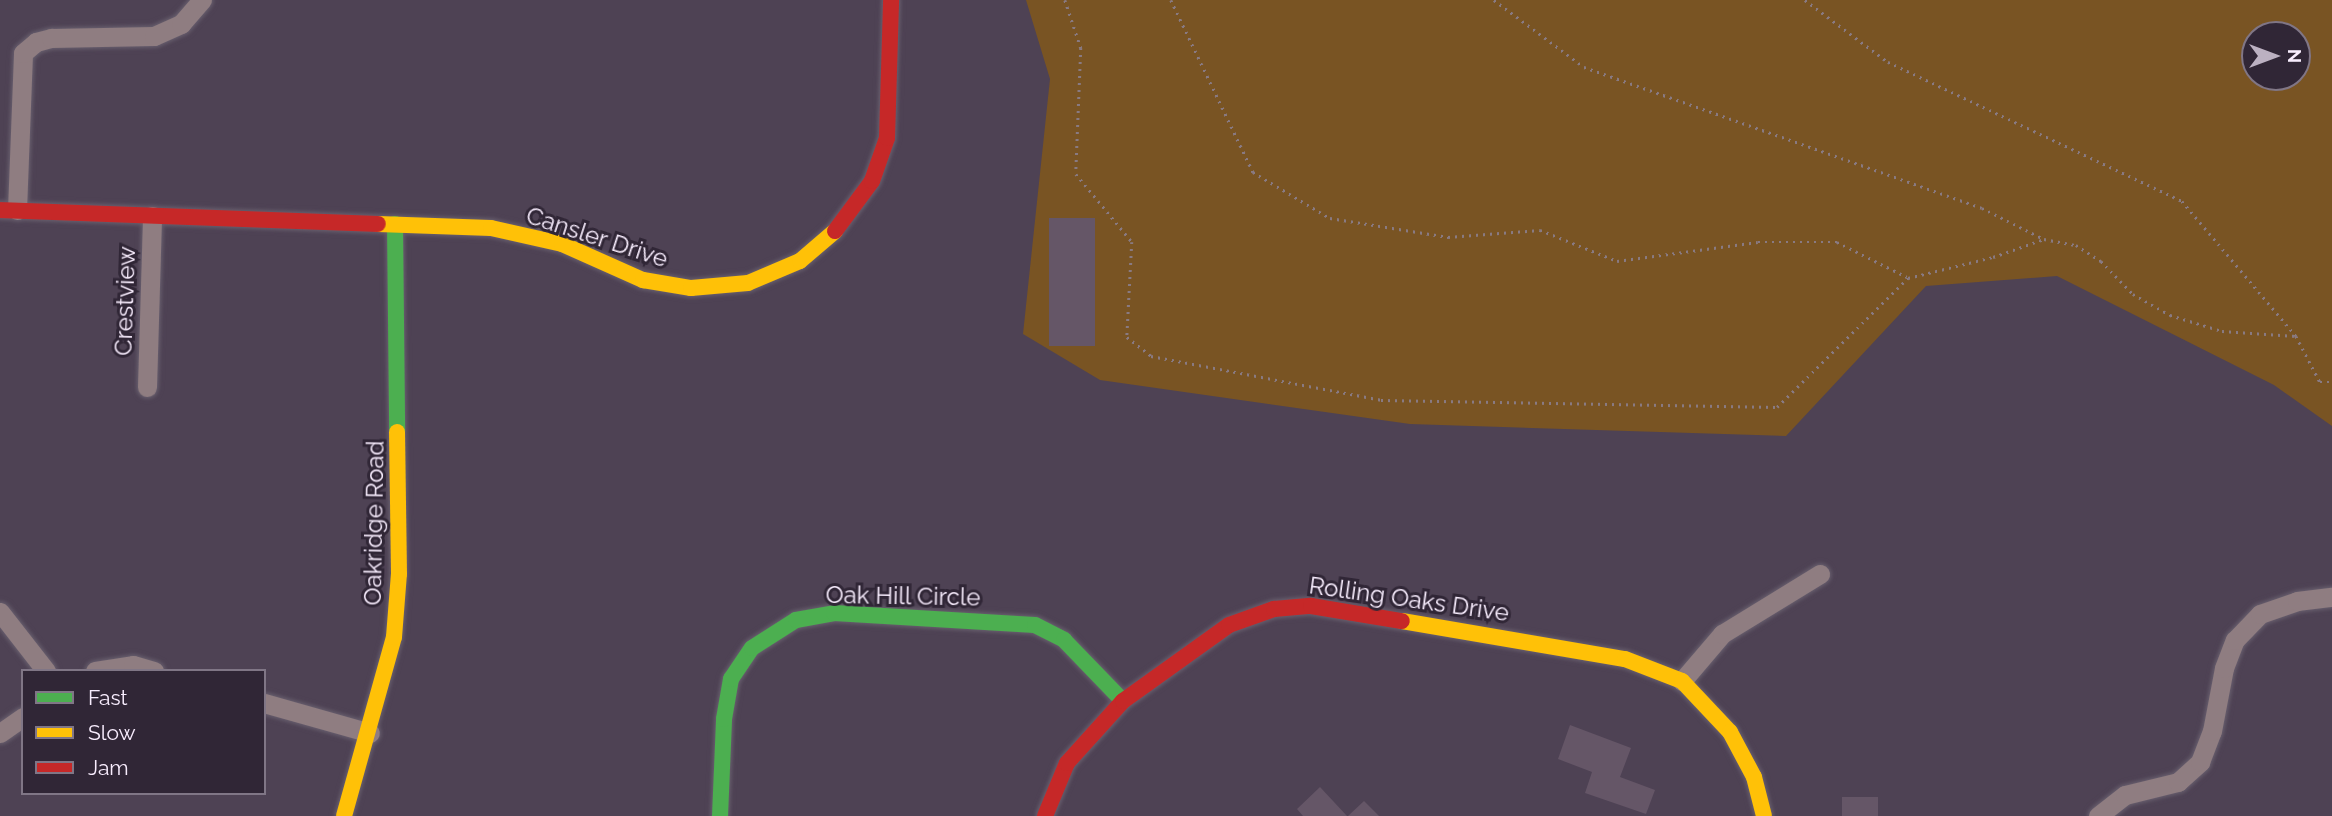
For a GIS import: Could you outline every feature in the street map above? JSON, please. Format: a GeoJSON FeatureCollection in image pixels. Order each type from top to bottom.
{"type":"FeatureCollection","features":[{"type":"Feature","properties":{"kind":"street"},"geometry":{"type":"LineString","coordinates":[[8,210],[19,66],[23,53],[43,40],[124,39],[164,33],[188,18],[202,0]]}},
{"type":"Feature","properties":{"kind":"street","name":"Cansler Drive"},"geometry":{"type":"LineString","coordinates":[[8,210],[491,228],[562,244],[643,279],[691,288],[748,283],[800,261],[845,223],[872,181],[888,127],[891,0]]}},
{"type":"Feature","properties":{"kind":"street","name":"Crestview"},"geometry":{"type":"LineString","coordinates":[[147,387],[152,216]]}},
{"type":"Feature","properties":{"kind":"street","name":"Oakridge Road"},"geometry":{"type":"LineString","coordinates":[[344,816],[370,733],[394,637],[399,574],[395,224]]}},
{"type":"Feature","properties":{"kind":"street"},"geometry":{"type":"LineString","coordinates":[[1682,681],[1722,634],[1820,574]]}},
{"type":"Feature","properties":{"kind":"street"},"geometry":{"type":"LineString","coordinates":[[2098,816],[2124,795],[2178,782],[2200,762],[2212,731],[2224,668],[2235,640],[2260,614],[2297,601],[2332,597]]}},
{"type":"Feature","properties":{"kind":"street","name":"Rolling Oaks Drive"},"geometry":{"type":"LineString","coordinates":[[1045,816],[1048,800],[1067,763],[1122,701],[1228,625],[1274,609],[1311,606],[1625,659],[1682,681],[1730,732],[1754,777],[1764,816]]}},
{"type":"Feature","properties":{"kind":"street"},"geometry":{"type":"LineString","coordinates":[[0,612],[44,669]]}},
{"type":"Feature","properties":{"kind":"street","name":"Oak Hill Circle"},"geometry":{"type":"LineString","coordinates":[[720,816],[724,719],[731,679],[752,648],[796,620],[834,613],[1035,625],[1064,640],[1122,701]]}},
{"type":"Feature","properties":{"kind":"street"},"geometry":{"type":"LineString","coordinates":[[108,669],[133,665],[147,669]]}},
{"type":"Feature","properties":{"kind":"street"},"geometry":{"type":"LineString","coordinates":[[266,704],[370,733]]}},
{"type":"Feature","properties":{"kind":"street"},"geometry":{"type":"LineString","coordinates":[[0,733],[21,718]]}},
{"type":"Feature","properties":{"kind":"path"},"geometry":{"type":"LineString","coordinates":[[1065,0],[1081,48],[1076,174],[1132,242],[1127,337],[1151,356],[1381,400],[1777,407],[1908,278],[1993,257],[2044,239]]}},
{"type":"Feature","properties":{"kind":"path"},"geometry":{"type":"LineString","coordinates":[[1171,0],[1253,172],[1330,218],[1448,237],[1540,230],[1617,261],[1758,242],[1837,242],[1908,278]]}},
{"type":"Feature","properties":{"kind":"path"},"geometry":{"type":"LineString","coordinates":[[1494,0],[1584,67],[1982,208],[2044,239],[2076,245],[2101,261],[2133,294],[2170,315],[2222,331],[2296,336]]}},
{"type":"Feature","properties":{"kind":"path"},"geometry":{"type":"LineString","coordinates":[[1805,0],[1888,62],[2182,201],[2296,336],[2320,382],[2332,382]]}},
{"type":"Feature","properties":{"kind":"shaded area"},"geometry":{"type":"Polygon","coordinates":[[[1026,0],[2332,0],[2332,426],[2274,385],[2057,276],[1926,286],[1786,436],[1410,424],[1100,380],[1023,334],[1050,79],[1026,0]]]}},
{"type":"Feature","properties":{"kind":"building"},"geometry":{"type":"Polygon","coordinates":[[[1049,218],[1095,218],[1095,346],[1049,346],[1049,218]]]}},
{"type":"Feature","properties":{"kind":"building"},"geometry":{"type":"Polygon","coordinates":[[[1570,725],[1631,748],[1620,777],[1655,790],[1646,814],[1585,793],[1592,772],[1558,759],[1570,725]]]}},
{"type":"Feature","properties":{"kind":"building"},"geometry":{"type":"Polygon","coordinates":[[[1320,787],[1347,816],[1303,816],[1297,809],[1320,787]]]}},
{"type":"Feature","properties":{"kind":"building"},"geometry":{"type":"Polygon","coordinates":[[[1842,797],[1878,797],[1878,816],[1842,816],[1842,797]]]}},
{"type":"Feature","properties":{"kind":"building"},"geometry":{"type":"Polygon","coordinates":[[[1364,801],[1379,816],[1348,816],[1364,801]]]}},
{"type":"Feature","properties":{"kind":"traffic: fast"},"geometry":{"type":"LineString","coordinates":[[395,224],[397,432]]}},
{"type":"Feature","properties":{"kind":"traffic: fast"},"geometry":{"type":"LineString","coordinates":[[720,816],[724,719],[731,679],[752,648],[796,620],[834,613],[1035,625],[1064,640],[1123,701]]}},
{"type":"Feature","properties":{"kind":"traffic: slow"},"geometry":{"type":"LineString","coordinates":[[378,224],[491,228],[562,244],[643,280],[691,288],[748,283],[800,261],[835,231]]}},
{"type":"Feature","properties":{"kind":"traffic: slow"},"geometry":{"type":"LineString","coordinates":[[344,816],[394,637],[399,574],[397,432]]}},
{"type":"Feature","properties":{"kind":"traffic: slow"},"geometry":{"type":"LineString","coordinates":[[1402,621],[1625,659],[1682,681],[1730,732],[1754,777],[1764,816]]}},
{"type":"Feature","properties":{"kind":"traffic: jam"},"geometry":{"type":"LineString","coordinates":[[835,231],[872,181],[887,138],[891,0]]}},
{"type":"Feature","properties":{"kind":"traffic: jam"},"geometry":{"type":"LineString","coordinates":[[0,210],[378,224]]}},
{"type":"Feature","properties":{"kind":"traffic: jam"},"geometry":{"type":"LineString","coordinates":[[1045,816],[1067,763],[1123,701],[1229,625],[1274,609],[1311,606],[1402,621]]}}]}
